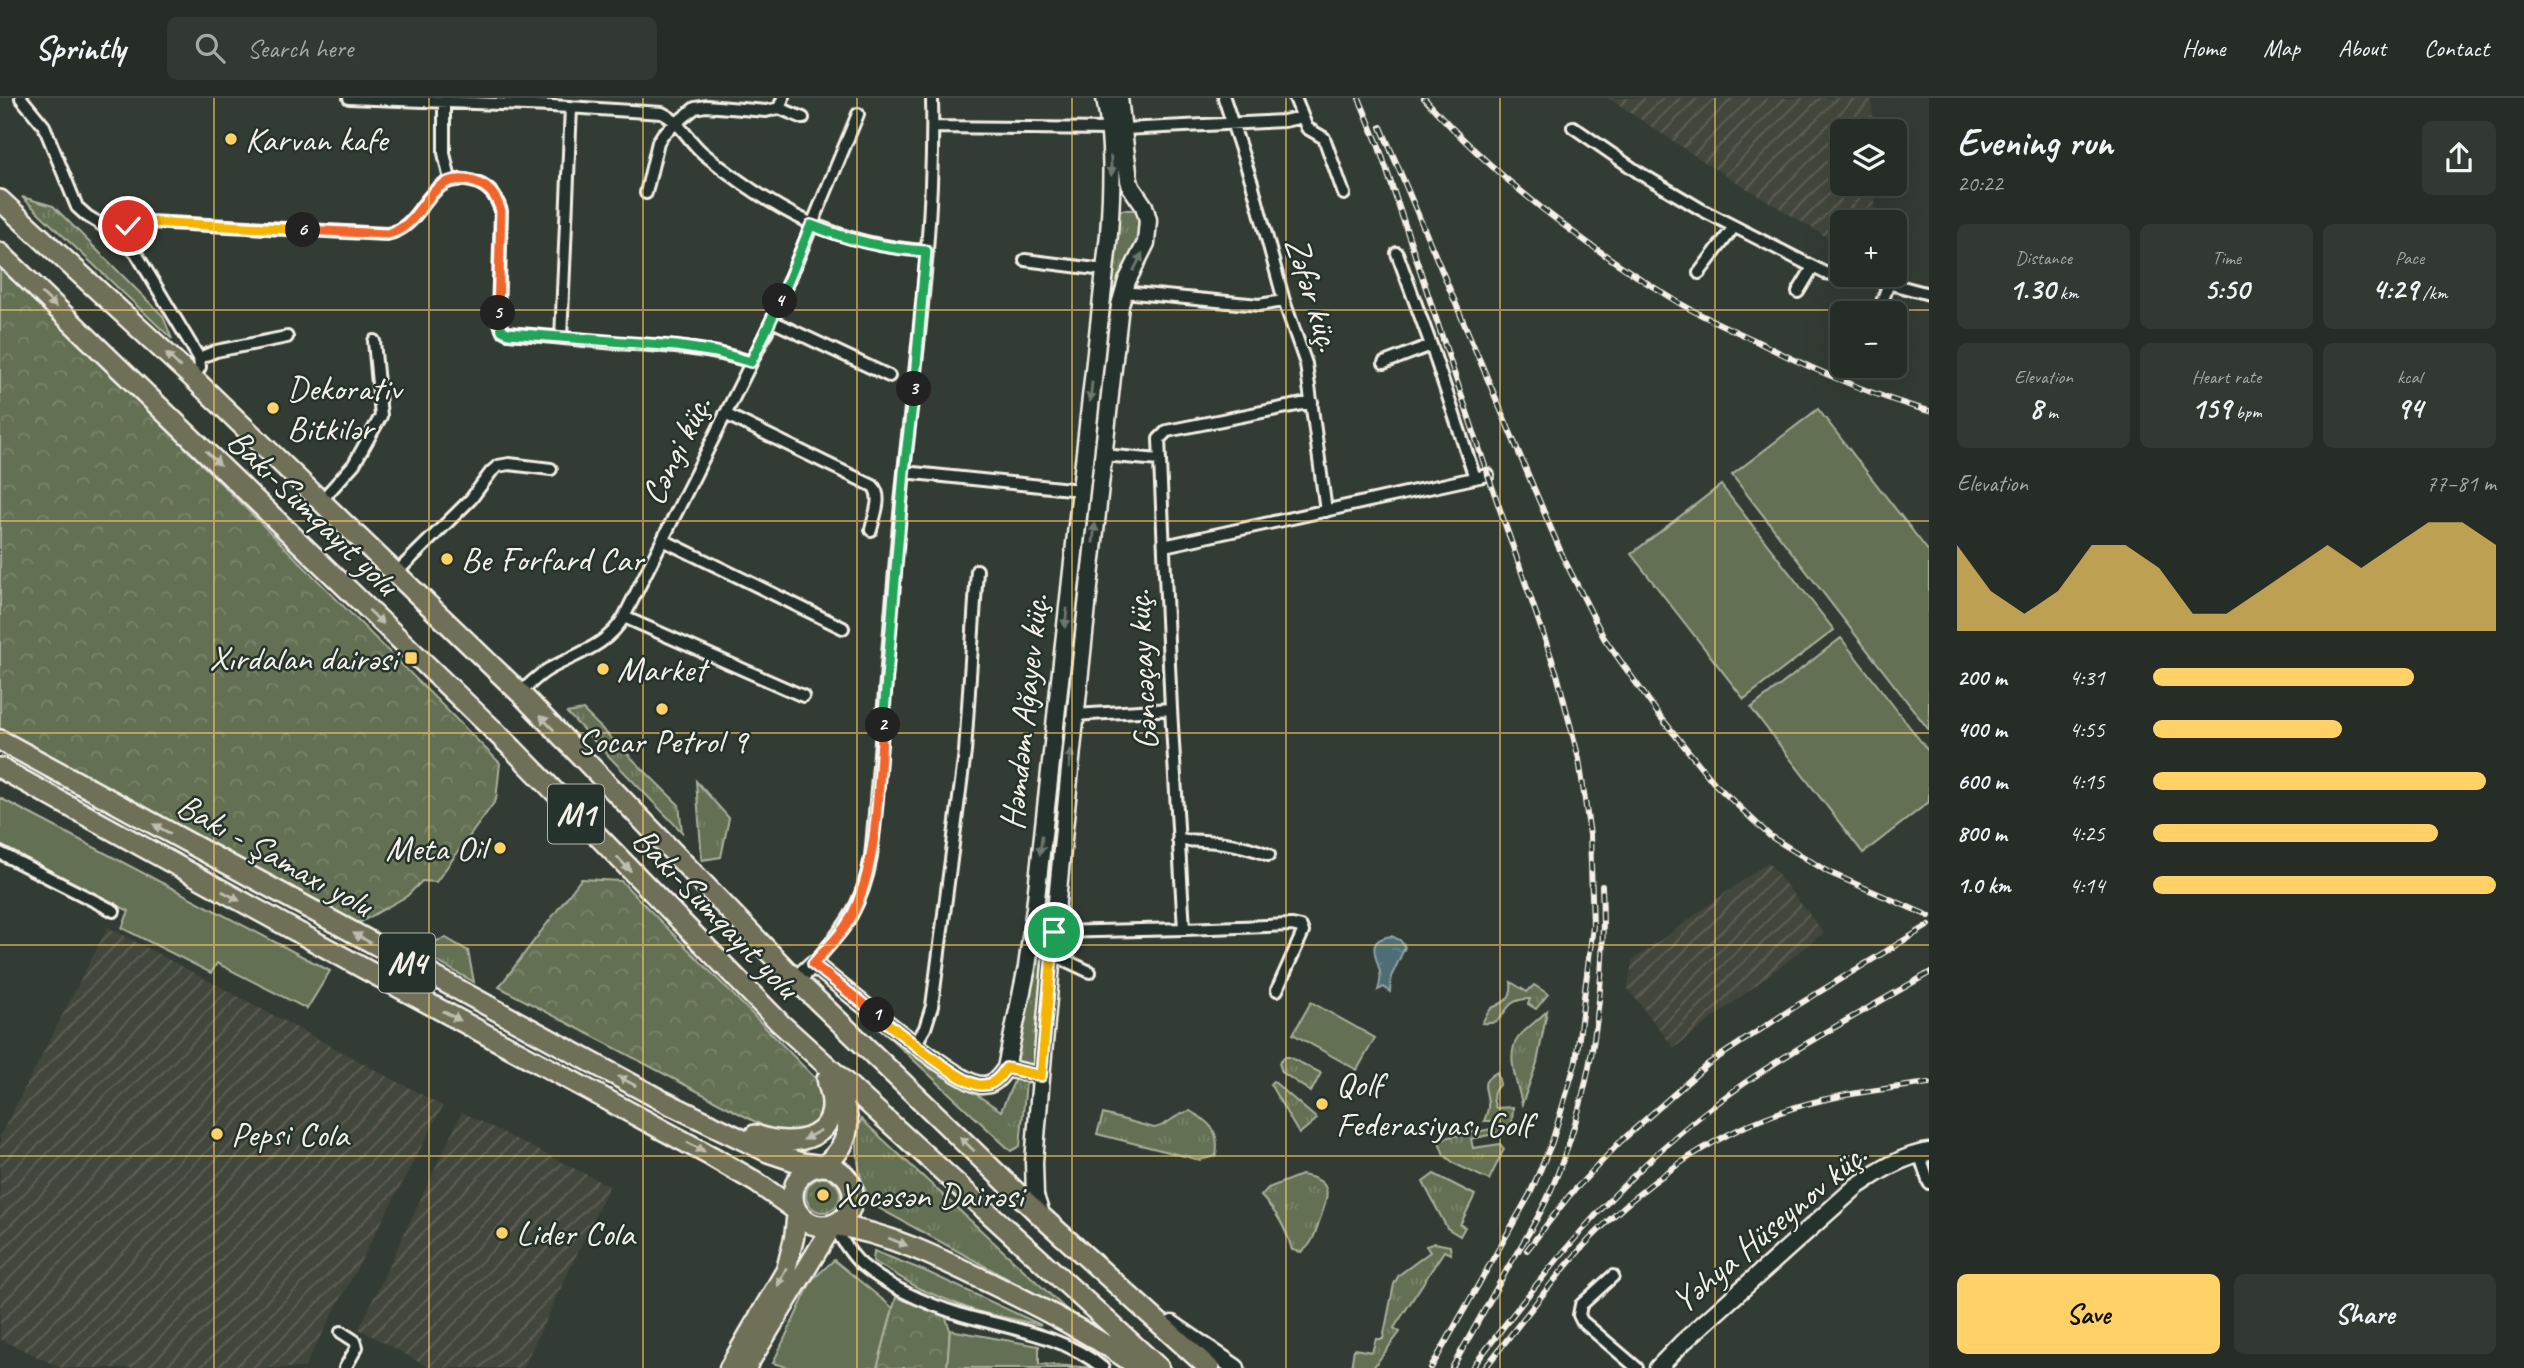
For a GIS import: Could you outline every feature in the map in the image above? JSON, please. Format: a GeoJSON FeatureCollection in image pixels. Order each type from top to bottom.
{"type":"FeatureCollection","features":[{"type":"Feature","properties":{"kind":"highway","name":"Bakı-Sumqayıt yolu"},"geometry":{"type":"LineString","coordinates":[[0,200],[193,378],[520,693],[796,980],[1042,1217],[1106,1275],[1208,1359]]}},
{"type":"Feature","properties":{"kind":"highway","name":"Bakı-Sumqayıt yolu"},"geometry":{"type":"LineString","coordinates":[[0,253],[513,748],[780,1023],[1159,1368]]}},
{"type":"Feature","properties":{"kind":"highway","name":"Bakı - Şamaxı yolu"},"geometry":{"type":"LineString","coordinates":[[0,740],[661,1100],[768,1153],[801,1163],[823,1166]]}},
{"type":"Feature","properties":{"kind":"highway","name":"Bakı - Şamaxı yolu"},"geometry":{"type":"LineString","coordinates":[[0,768],[711,1156],[756,1182],[797,1211]]}},
{"type":"Feature","properties":{"kind":"highway","name":"Bakı - Şamaxı yolu"},"geometry":{"type":"LineString","coordinates":[[0,782],[161,857]]}},
{"type":"Feature","properties":{"kind":"highway"},"geometry":{"type":"LineString","coordinates":[[780,1023],[841,1096],[848,1115],[848,1127],[836,1156],[823,1166],[808,1170],[797,1181],[793,1196],[797,1211],[810,1223],[883,1236],[970,1274],[1087,1334],[1140,1368]]}},
{"type":"Feature","properties":{"kind":"highway"},"geometry":{"type":"LineString","coordinates":[[661,1100],[767,1140],[799,1141],[817,1133],[830,1118],[831,1092],[825,1076]]}},
{"type":"Feature","properties":{"kind":"highway"},"geometry":{"type":"LineString","coordinates":[[823,1166],[843,1173],[853,1191],[849,1212],[832,1225]]}},
{"type":"Feature","properties":{"kind":"main road"},"geometry":{"type":"LineString","coordinates":[[743,1368],[786,1270],[797,1211]]}},
{"type":"Feature","properties":{"kind":"main road"},"geometry":{"type":"LineString","coordinates":[[743,1368],[832,1225]]}},
{"type":"Feature","properties":{"kind":"street"},"geometry":{"type":"LineString","coordinates":[[21,98],[44,126],[77,207],[115,233],[136,253],[199,358],[200,367],[193,378]]}},
{"type":"Feature","properties":{"kind":"street"},"geometry":{"type":"LineString","coordinates":[[349,98],[552,102],[571,107],[662,113],[677,122],[701,152],[780,208],[811,225],[862,242],[926,251]]}},
{"type":"Feature","properties":{"kind":"street"},"geometry":{"type":"LineString","coordinates":[[796,980],[845,928],[860,900],[868,870],[880,768],[904,472],[918,357],[933,127],[932,98]]}},
{"type":"Feature","properties":{"kind":"street","name":"Həmdəm Ağayev küç."},"geometry":{"type":"LineString","coordinates":[[1006,1068],[1014,1041],[1029,955],[1111,203],[1117,129],[1104,98]]}},
{"type":"Feature","properties":{"kind":"street"},"geometry":{"type":"LineString","coordinates":[[1042,1217],[1035,1196],[1033,1177],[1041,1076],[1103,455],[1123,292],[1142,254],[1148,233],[1146,212],[1129,180],[1117,129],[1119,98]]}},
{"type":"Feature","properties":{"kind":"street","name":"Zəfər küç."},"geometry":{"type":"LineString","coordinates":[[1224,98],[1284,301],[1306,364],[1326,511]]}},
{"type":"Feature","properties":{"kind":"street"},"geometry":{"type":"LineString","coordinates":[[1295,98],[1307,128],[1324,138],[1344,194]]}},
{"type":"Feature","properties":{"kind":"street"},"geometry":{"type":"LineString","coordinates":[[444,101],[444,153],[450,180]]}},
{"type":"Feature","properties":{"kind":"street"},"geometry":{"type":"LineString","coordinates":[[646,193],[658,142],[677,122],[701,106],[766,111],[781,103],[803,118]]}},
{"type":"Feature","properties":{"kind":"street"},"geometry":{"type":"LineString","coordinates":[[561,338],[571,107]]}},
{"type":"Feature","properties":{"kind":"street","name":"Cəngi küç."},"geometry":{"type":"LineString","coordinates":[[520,693],[547,670],[610,636],[624,617],[772,321],[858,114]]}},
{"type":"Feature","properties":{"kind":"street"},"geometry":{"type":"LineString","coordinates":[[933,127],[1117,129],[1284,121],[1302,117]]}},
{"type":"Feature","properties":{"kind":"street"},"geometry":{"type":"LineString","coordinates":[[1573,127],[1638,172],[1734,227],[1830,274]]}},
{"type":"Feature","properties":{"kind":"street"},"geometry":{"type":"LineString","coordinates":[[115,233],[128,226],[148,222],[387,234],[407,227],[441,185],[450,180],[478,183],[497,198],[501,211],[498,317],[502,330],[508,333],[561,338],[676,346],[716,352],[751,362]]}},
{"type":"Feature","properties":{"kind":"street"},"geometry":{"type":"LineString","coordinates":[[1699,273],[1734,227]]}},
{"type":"Feature","properties":{"kind":"street"},"geometry":{"type":"LineString","coordinates":[[1397,253],[1475,478]]}},
{"type":"Feature","properties":{"kind":"street"},"geometry":{"type":"LineString","coordinates":[[1025,260],[1104,270]]}},
{"type":"Feature","properties":{"kind":"street"},"geometry":{"type":"LineString","coordinates":[[1798,292],[1813,267]]}},
{"type":"Feature","properties":{"kind":"street"},"geometry":{"type":"LineString","coordinates":[[1905,287],[1929,293]]}},
{"type":"Feature","properties":{"kind":"street"},"geometry":{"type":"LineString","coordinates":[[1123,292],[1259,305],[1284,301]]}},
{"type":"Feature","properties":{"kind":"street"},"geometry":{"type":"LineString","coordinates":[[772,321],[889,376]]}},
{"type":"Feature","properties":{"kind":"street"},"geometry":{"type":"LineString","coordinates":[[199,358],[216,351],[287,337]]}},
{"type":"Feature","properties":{"kind":"street"},"geometry":{"type":"LineString","coordinates":[[321,501],[354,464],[381,416],[374,341]]}},
{"type":"Feature","properties":{"kind":"street"},"geometry":{"type":"LineString","coordinates":[[1384,363],[1431,345]]}},
{"type":"Feature","properties":{"kind":"street","name":"Gəncəçay küç."},"geometry":{"type":"LineString","coordinates":[[1184,929],[1159,439],[1167,430],[1312,402]]}},
{"type":"Feature","properties":{"kind":"street"},"geometry":{"type":"LineString","coordinates":[[725,414],[877,489],[872,530]]}},
{"type":"Feature","properties":{"kind":"street"},"geometry":{"type":"LineString","coordinates":[[1103,455],[1159,460]]}},
{"type":"Feature","properties":{"kind":"street"},"geometry":{"type":"LineString","coordinates":[[396,573],[471,499],[498,466],[509,464],[551,469]]}},
{"type":"Feature","properties":{"kind":"street"},"geometry":{"type":"LineString","coordinates":[[904,472],[1080,490]]}},
{"type":"Feature","properties":{"kind":"street"},"geometry":{"type":"LineString","coordinates":[[1164,546],[1488,475]]}},
{"type":"Feature","properties":{"kind":"street"},"geometry":{"type":"LineString","coordinates":[[663,540],[843,628]]}},
{"type":"Feature","properties":{"kind":"street"},"geometry":{"type":"LineString","coordinates":[[915,1045],[925,1028],[932,1006],[965,752],[978,570]]}},
{"type":"Feature","properties":{"kind":"street"},"geometry":{"type":"LineString","coordinates":[[624,617],[803,696]]}},
{"type":"Feature","properties":{"kind":"street"},"geometry":{"type":"LineString","coordinates":[[1075,715],[1171,709]]}},
{"type":"Feature","properties":{"kind":"street"},"geometry":{"type":"LineString","coordinates":[[1178,840],[1225,841],[1269,855]]}},
{"type":"Feature","properties":{"kind":"street"},"geometry":{"type":"LineString","coordinates":[[0,853],[114,911]]}},
{"type":"Feature","properties":{"kind":"street"},"geometry":{"type":"LineString","coordinates":[[1054,932],[1293,925],[1301,927],[1303,932],[1278,990]]}},
{"type":"Feature","properties":{"kind":"street"},"geometry":{"type":"LineString","coordinates":[[1052,954],[1090,972]]}},
{"type":"Feature","properties":{"kind":"street"},"geometry":{"type":"LineString","coordinates":[[813,964],[915,1045],[972,1084],[991,1084],[1006,1068],[1041,1076]]}},
{"type":"Feature","properties":{"kind":"street"},"geometry":{"type":"LineString","coordinates":[[1924,1152],[1929,1184]]}},
{"type":"Feature","properties":{"kind":"street","name":"Yəhya Hüseynov küç."},"geometry":{"type":"LineString","coordinates":[[1658,1368],[1682,1343],[1857,1186],[1876,1172],[1924,1152]]}},
{"type":"Feature","properties":{"kind":"street"},"geometry":{"type":"LineString","coordinates":[[832,1225],[860,1264],[888,1283],[927,1302],[961,1314],[1054,1339],[1103,1368]]}},
{"type":"Feature","properties":{"kind":"street"},"geometry":{"type":"LineString","coordinates":[[1613,1276],[1581,1305],[1579,1315],[1582,1321],[1637,1368]]}},
{"type":"Feature","properties":{"kind":"street"},"geometry":{"type":"LineString","coordinates":[[341,1332],[355,1341],[356,1347],[345,1368]]}},
{"type":"Feature","properties":{"kind":"street"},"geometry":{"type":"LineString","coordinates":[[1208,1359],[1228,1368]]}},
{"type":"Feature","properties":{"kind":"street"},"geometry":{"type":"LineString","coordinates":[[1208,1359],[1236,1368]]}},
{"type":"Feature","properties":{"kind":"shaded area"},"geometry":{"type":"Polygon","coordinates":[[[1608,98],[1872,98],[1873,119],[1830,119],[1830,196],[1874,196],[1875,210],[1830,210],[1830,239],[1712,167],[1608,98]]]}},
{"type":"Feature","properties":{"kind":"shaded area"},"geometry":{"type":"Polygon","coordinates":[[[1768,862],[1824,933],[1674,1048],[1628,989],[1632,961],[1768,862]]]}},
{"type":"Feature","properties":{"kind":"shaded area","name":"Pepsi Cola"},"geometry":{"type":"Polygon","coordinates":[[[108,927],[443,1106],[304,1368],[61,1368],[0,1339],[0,1136],[108,927]]]}},
{"type":"Feature","properties":{"kind":"shaded area","name":"Lider Cola"},"geometry":{"type":"Polygon","coordinates":[[[462,1112],[609,1186],[523,1368],[430,1368],[359,1329],[462,1112]]]}},
{"type":"Feature","properties":{"kind":"green space"},"geometry":{"type":"Polygon","coordinates":[[[22,197],[53,206],[163,316],[172,339],[22,197]]]}},
{"type":"Feature","properties":{"kind":"green space"},"geometry":{"type":"Polygon","coordinates":[[[1117,210],[1140,210],[1142,238],[1114,309],[1032,1070],[1015,1065],[1024,1022],[1117,210]]]}},
{"type":"Feature","properties":{"kind":"green space"},"geometry":{"type":"Polygon","coordinates":[[[0,267],[47,309],[500,763],[496,800],[436,882],[422,881],[407,896],[359,923],[0,732],[0,267]]]}},
{"type":"Feature","properties":{"kind":"green space"},"geometry":{"type":"Polygon","coordinates":[[[1818,409],[1929,552],[1929,730],[1732,475],[1818,409]]]}},
{"type":"Feature","properties":{"kind":"green space"},"geometry":{"type":"Polygon","coordinates":[[[1721,485],[1834,630],[1744,699],[1631,554],[1721,485]]]}},
{"type":"Feature","properties":{"kind":"green space"},"geometry":{"type":"Polygon","coordinates":[[[1841,638],[1929,752],[1929,802],[1863,853],[1751,708],[1841,638]]]}},
{"type":"Feature","properties":{"kind":"green space"},"geometry":{"type":"Polygon","coordinates":[[[583,710],[679,805],[682,832],[567,713],[583,710]]]}},
{"type":"Feature","properties":{"kind":"green space"},"geometry":{"type":"Polygon","coordinates":[[[696,781],[729,818],[721,857],[702,860],[696,781]]]}},
{"type":"Feature","properties":{"kind":"green space"},"geometry":{"type":"Polygon","coordinates":[[[0,798],[330,971],[307,1009],[217,963],[211,973],[122,928],[129,911],[0,845],[0,798]]]}},
{"type":"Feature","properties":{"kind":"green space"},"geometry":{"type":"Polygon","coordinates":[[[581,879],[621,881],[820,1083],[824,1109],[815,1126],[795,1132],[769,1129],[499,987],[581,879]]]}},
{"type":"Feature","properties":{"kind":"green space"},"geometry":{"type":"Polygon","coordinates":[[[446,938],[468,951],[474,982],[413,948],[446,938]]]}},
{"type":"Feature","properties":{"kind":"green space"},"geometry":{"type":"Polygon","coordinates":[[[1511,982],[1527,992],[1534,985],[1548,994],[1536,1009],[1528,1004],[1530,999],[1520,1000],[1508,1007],[1497,1021],[1482,1023],[1491,1009],[1507,999],[1511,992],[1511,982]]]}},
{"type":"Feature","properties":{"kind":"green space"},"geometry":{"type":"Polygon","coordinates":[[[842,993],[931,1069],[943,1072],[1001,1111],[1015,1079],[1026,1082],[1020,1146],[1011,1151],[842,993]]]}},
{"type":"Feature","properties":{"kind":"green space"},"geometry":{"type":"Polygon","coordinates":[[[1311,1002],[1375,1038],[1357,1070],[1293,1034],[1311,1002]]]}},
{"type":"Feature","properties":{"kind":"green space"},"geometry":{"type":"Polygon","coordinates":[[[1547,1011],[1537,1063],[1522,1104],[1512,1062],[1514,1045],[1521,1034],[1547,1011]]]}},
{"type":"Feature","properties":{"kind":"green space"},"geometry":{"type":"Polygon","coordinates":[[[1284,1057],[1321,1073],[1311,1092],[1282,1072],[1279,1063],[1284,1057]]]}},
{"type":"Feature","properties":{"kind":"green space"},"geometry":{"type":"Polygon","coordinates":[[[1497,1072],[1500,1084],[1493,1099],[1496,1108],[1513,1107],[1512,1123],[1502,1132],[1471,1139],[1473,1148],[1500,1144],[1504,1149],[1489,1180],[1455,1164],[1444,1155],[1438,1139],[1497,1128],[1497,1121],[1484,1121],[1488,1106],[1486,1082],[1497,1072]]]}},
{"type":"Feature","properties":{"kind":"green space"},"geometry":{"type":"Polygon","coordinates":[[[1273,1081],[1317,1119],[1299,1134],[1270,1084],[1273,1081]]]}},
{"type":"Feature","properties":{"kind":"green space"},"geometry":{"type":"Polygon","coordinates":[[[1190,1111],[1209,1124],[1215,1134],[1216,1156],[1200,1160],[1097,1134],[1103,1114],[1154,1128],[1190,1111]]]}},
{"type":"Feature","properties":{"kind":"green space"},"geometry":{"type":"Polygon","coordinates":[[[861,1119],[1069,1312],[873,1205],[858,1163],[857,1140],[861,1119]]]}},
{"type":"Feature","properties":{"kind":"green space"},"geometry":{"type":"Polygon","coordinates":[[[1434,1174],[1475,1195],[1460,1225],[1465,1227],[1460,1236],[1447,1228],[1423,1182],[1434,1174]]]}},
{"type":"Feature","properties":{"kind":"green space"},"geometry":{"type":"Polygon","coordinates":[[[1301,1175],[1319,1180],[1327,1195],[1313,1238],[1301,1252],[1292,1250],[1280,1221],[1261,1196],[1268,1188],[1301,1175]]]}},
{"type":"Feature","properties":{"kind":"green space","name":"Xocəsən Dairəsi"},"geometry":{"type":"Polygon","coordinates":[[[823,1178],[835,1183],[840,1195],[835,1207],[823,1212],[811,1207],[806,1195],[811,1183],[823,1178]]]}},
{"type":"Feature","properties":{"kind":"green space"},"geometry":{"type":"Polygon","coordinates":[[[1435,1243],[1450,1246],[1451,1254],[1444,1251],[1394,1328],[1400,1332],[1373,1368],[1351,1368],[1354,1349],[1372,1352],[1376,1339],[1383,1339],[1394,1284],[1399,1275],[1430,1252],[1426,1246],[1435,1243]]]}},
{"type":"Feature","properties":{"kind":"green space"},"geometry":{"type":"Polygon","coordinates":[[[874,1251],[925,1271],[1041,1325],[975,1311],[920,1289],[873,1261],[874,1251]]]}},
{"type":"Feature","properties":{"kind":"green space"},"geometry":{"type":"Polygon","coordinates":[[[834,1260],[893,1308],[877,1368],[790,1368],[773,1363],[812,1280],[834,1260]]]}},
{"type":"Feature","properties":{"kind":"green space"},"geometry":{"type":"Polygon","coordinates":[[[896,1297],[945,1315],[950,1330],[947,1368],[877,1368],[896,1297]]]}},
{"type":"Feature","properties":{"kind":"green space"},"geometry":{"type":"Polygon","coordinates":[[[950,1330],[1039,1346],[1039,1364],[1096,1368],[947,1368],[950,1330]]]}},
{"type":"Feature","properties":{"kind":"water"},"geometry":{"type":"Polygon","coordinates":[[[1391,936],[1400,940],[1405,947],[1391,977],[1390,992],[1384,987],[1378,990],[1380,974],[1374,949],[1378,941],[1391,936]]]}},
{"type":"Feature","properties":{"kind":"railway"},"geometry":{"type":"LineString","coordinates":[[1359,98],[1378,144],[1557,674],[1579,759],[1590,835],[1593,926],[1576,1061],[1552,1142],[1530,1194],[1431,1368]]}},
{"type":"Feature","properties":{"kind":"railway"},"geometry":{"type":"LineString","coordinates":[[1424,98],[1481,156],[1542,209],[1642,280],[1704,316],[1817,370],[1883,397],[1929,411]]}},
{"type":"Feature","properties":{"kind":"railway"},"geometry":{"type":"LineString","coordinates":[[1381,127],[1563,557],[1604,638],[1659,715],[1715,784],[1770,836],[1828,872],[1929,916]]}},
{"type":"Feature","properties":{"kind":"railway"},"geometry":{"type":"LineString","coordinates":[[1452,1368],[1544,1206],[1575,1122],[1593,1045],[1598,1005],[1602,966],[1602,886]]}},
{"type":"Feature","properties":{"kind":"railway"},"geometry":{"type":"LineString","coordinates":[[1527,1250],[1569,1196],[1620,1142],[1708,1064],[1793,1008],[1929,925]]}},
{"type":"Feature","properties":{"kind":"railway"},"geometry":{"type":"LineString","coordinates":[[1472,1368],[1581,1231],[1674,1138],[1760,1072],[1929,973]]}},
{"type":"Feature","properties":{"kind":"railway"},"geometry":{"type":"LineString","coordinates":[[1485,1368],[1589,1240],[1630,1201],[1676,1166],[1752,1123],[1796,1107],[1853,1094],[1929,1083]]}},
{"type":"Feature","properties":{"kind":"place","name":"Karvan kafe"},"geometry":{"type":"Point","coordinates":[231,139]}},
{"type":"Feature","properties":{"kind":"place","name":"Dekorativ Bitkilər"},"geometry":{"type":"Point","coordinates":[273,408]}},
{"type":"Feature","properties":{"kind":"place","name":"Be Forfard Car"},"geometry":{"type":"Point","coordinates":[447,559]}},
{"type":"Feature","properties":{"kind":"place","name":"Xırdalan dairəsi"},"geometry":{"type":"Point","coordinates":[411,658]}},
{"type":"Feature","properties":{"kind":"place","name":"Market"},"geometry":{"type":"Point","coordinates":[603,669]}},
{"type":"Feature","properties":{"kind":"place","name":"Socar Petrol 9"},"geometry":{"type":"Point","coordinates":[662,709]}},
{"type":"Feature","properties":{"kind":"place","name":"Meta Oil"},"geometry":{"type":"Point","coordinates":[500,848]}},
{"type":"Feature","properties":{"kind":"place","name":"Qolf Federasiyası Golf"},"geometry":{"type":"Point","coordinates":[1322,1104]}},
{"type":"Feature","properties":{"kind":"place","name":"Pepsi Cola"},"geometry":{"type":"Point","coordinates":[217,1134]}},
{"type":"Feature","properties":{"kind":"place","name":"Xocəsən Dairəsi"},"geometry":{"type":"Point","coordinates":[823,1195]}},
{"type":"Feature","properties":{"kind":"place","name":"Lider Cola"},"geometry":{"type":"Point","coordinates":[502,1233]}},
{"type":"Feature","properties":{"kind":"route"},"geometry":{"type":"LineString","coordinates":[[128,226],[148,222],[387,234],[407,227],[441,185],[450,180],[465,180],[478,183],[491,191],[497,198],[501,211],[498,317],[502,330],[508,333],[676,346],[732,355],[751,362],[772,321],[811,225],[862,242],[926,251],[871,858],[860,900],[845,928],[813,964],[915,1045],[964,1079],[972,1084],[991,1084],[1006,1068],[1041,1076],[1054,932]]}}]}
